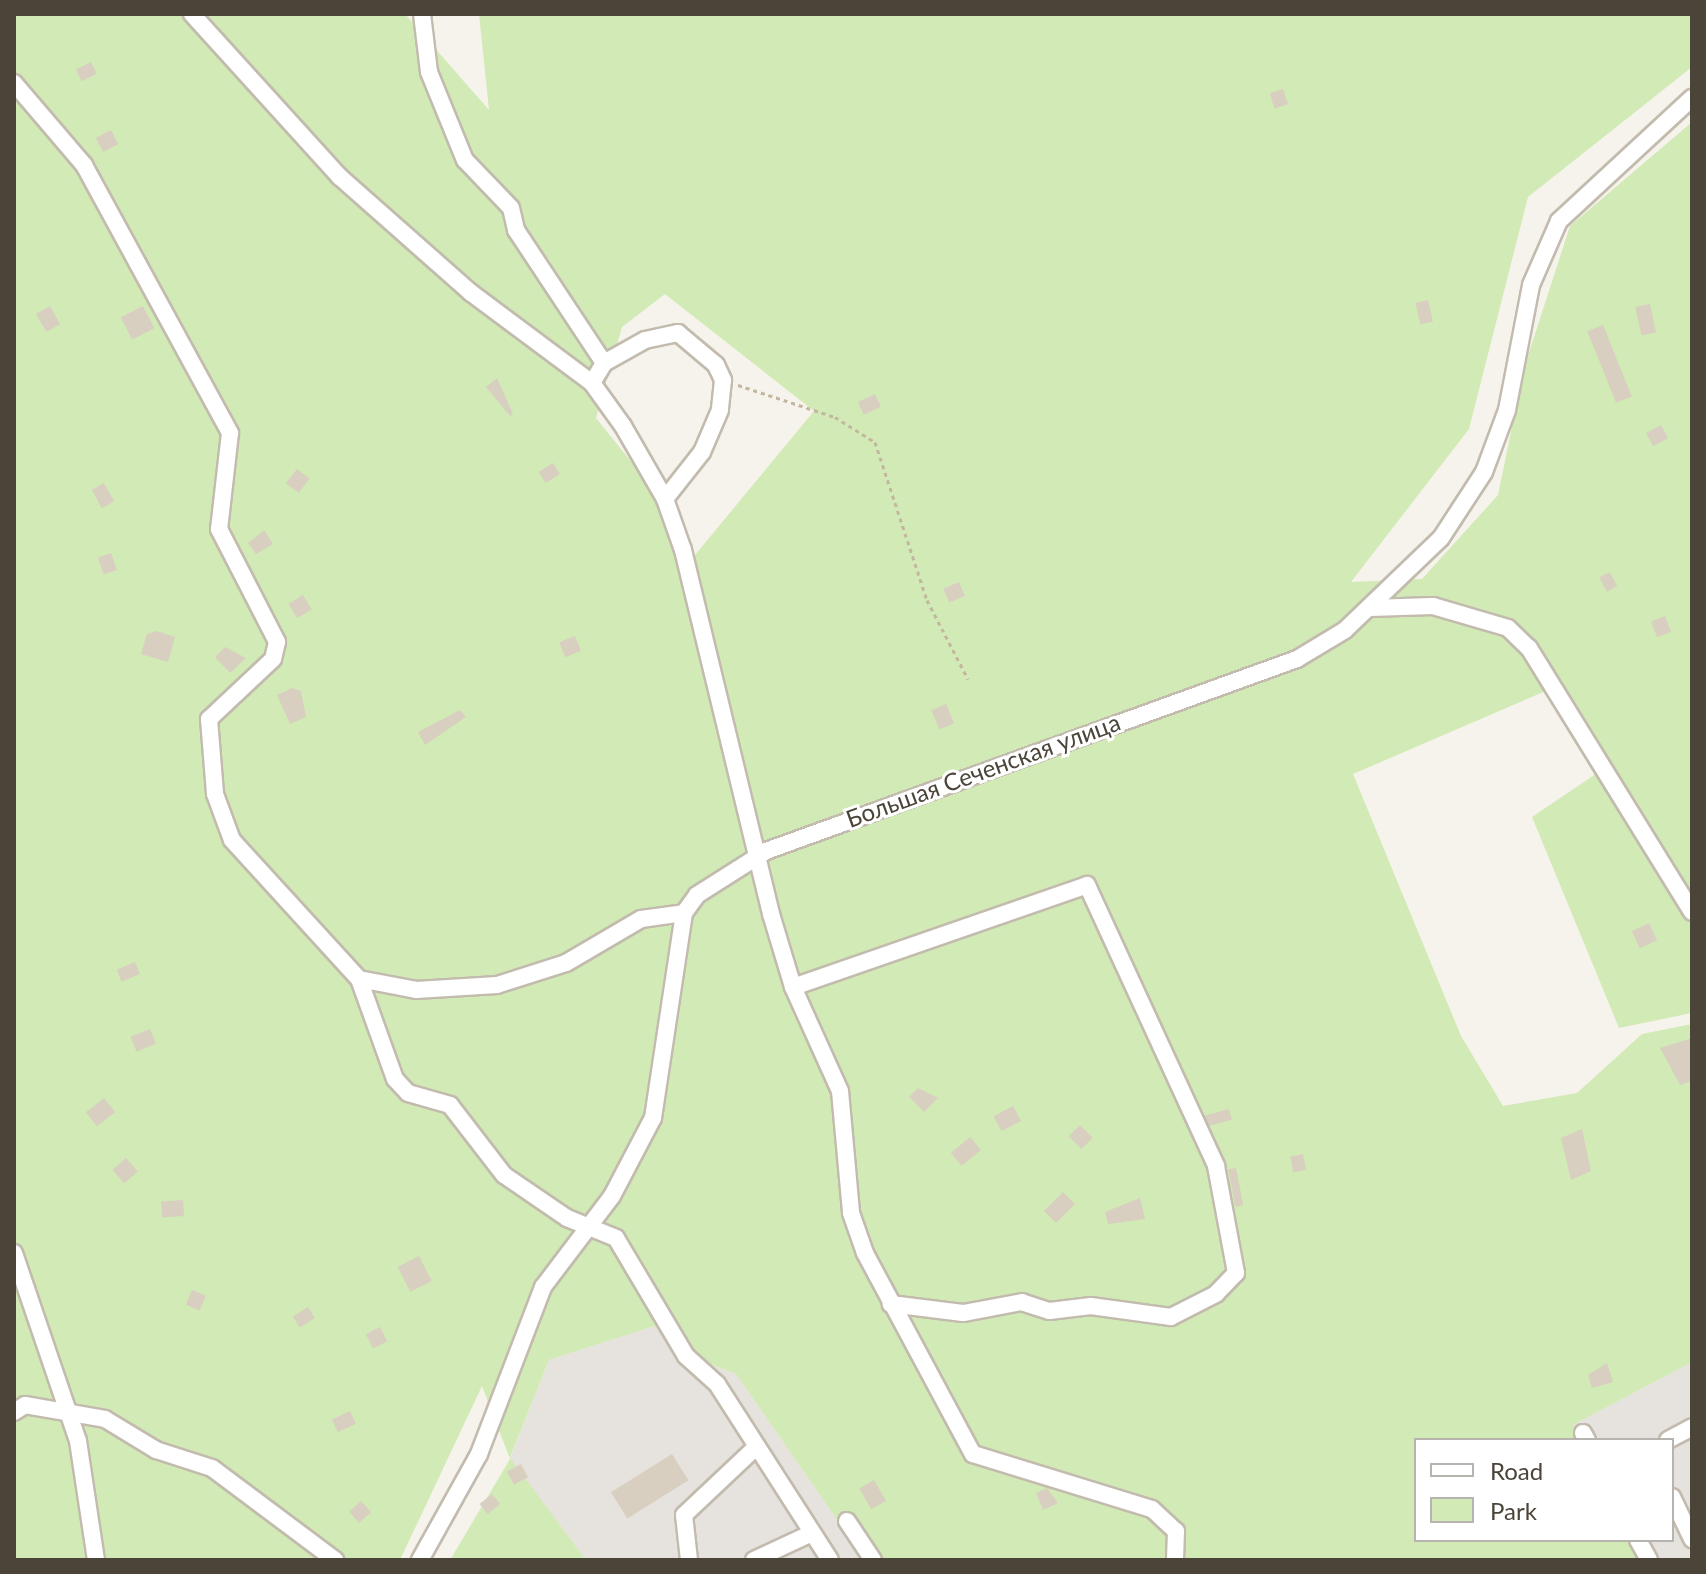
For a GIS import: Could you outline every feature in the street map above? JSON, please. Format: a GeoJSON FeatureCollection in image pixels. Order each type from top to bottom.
{"type":"FeatureCollection","features":[{"type":"Feature","properties":{"kind":"street"},"geometry":{"type":"LineString","coordinates":[[192,14],[340,177],[470,292],[592,383],[665,499],[755,856],[793,987],[840,1091],[851,1213],[891,1304],[930,1363],[973,1454],[1152,1509],[1176,1531],[1175,1560]]}},
{"type":"Feature","properties":{"kind":"street"},"geometry":{"type":"LineString","coordinates":[[422,14],[429,72],[465,160],[511,208],[516,230],[604,363]]}},
{"type":"Feature","properties":{"kind":"street"},"geometry":{"type":"LineString","coordinates":[[14,83],[84,165],[230,433],[219,529],[277,642],[273,659],[209,719],[215,794],[253,870],[359,979],[402,1086],[450,1105],[504,1175],[567,1218],[589,1223],[616,1238],[686,1356],[717,1384],[755,1448],[830,1560]]}},
{"type":"Feature","properties":{"kind":"street","name":"Большая Сеченская улица"},"geometry":{"type":"LineString","coordinates":[[684,913],[712,880],[755,856],[1297,659],[1370,608],[1441,538],[1484,472],[1507,410],[1531,285],[1559,221],[1692,98]]}},
{"type":"Feature","properties":{"kind":"street"},"geometry":{"type":"LineString","coordinates":[[592,383],[604,363],[645,340],[678,333],[723,380],[702,452],[665,499]]}},
{"type":"Feature","properties":{"kind":"street"},"geometry":{"type":"LineString","coordinates":[[1370,608],[1433,606],[1508,628],[1529,648],[1692,912]]}},
{"type":"Feature","properties":{"kind":"street"},"geometry":{"type":"LineString","coordinates":[[793,987],[1087,885],[1216,1166],[1236,1273],[1216,1294],[1171,1317],[1091,1306],[1049,1311],[1022,1302],[963,1313],[891,1304]]}},
{"type":"Feature","properties":{"kind":"street"},"geometry":{"type":"LineString","coordinates":[[359,979],[402,989],[497,985],[566,963],[641,919],[684,913],[653,1118],[589,1223],[543,1287],[491,1428],[420,1560]]}},
{"type":"Feature","properties":{"kind":"street"},"geometry":{"type":"LineString","coordinates":[[14,1253],[69,1414],[96,1560]]}},
{"type":"Feature","properties":{"kind":"street"},"geometry":{"type":"LineString","coordinates":[[14,1412],[25,1405],[105,1419],[156,1450],[212,1468],[335,1560]]}},
{"type":"Feature","properties":{"kind":"street"},"geometry":{"type":"LineString","coordinates":[[1672,1438],[1692,1427]]}},
{"type":"Feature","properties":{"kind":"street"},"geometry":{"type":"LineString","coordinates":[[689,1560],[684,1515],[755,1448]]}},
{"type":"Feature","properties":{"kind":"street"},"geometry":{"type":"LineString","coordinates":[[1674,1501],[1692,1539]]}},
{"type":"Feature","properties":{"kind":"street"},"geometry":{"type":"LineString","coordinates":[[847,1521],[873,1560]]}},
{"type":"Feature","properties":{"kind":"street"},"geometry":{"type":"LineString","coordinates":[[754,1560],[812,1533]]}},
{"type":"Feature","properties":{"kind":"street"},"geometry":{"type":"LineString","coordinates":[[1639,1542],[1649,1560]]}},
{"type":"Feature","properties":{"kind":"path"},"geometry":{"type":"LineString","coordinates":[[723,380],[835,417],[875,442],[927,600],[968,679]]}},
{"type":"Feature","properties":{"kind":"shaded area"},"geometry":{"type":"Polygon","coordinates":[[[667,1322],[697,1359],[736,1374],[865,1560],[586,1560],[510,1459],[549,1360],[667,1322]]]}},
{"type":"Feature","properties":{"kind":"shaded area"},"geometry":{"type":"Polygon","coordinates":[[[1692,1362],[1692,1560],[1653,1560],[1640,1542],[1674,1542],[1674,1438],[1579,1438],[1573,1425],[1692,1362]]]}},
{"type":"Feature","properties":{"kind":"green space"},"geometry":{"type":"Polygon","coordinates":[[[14,14],[405,14],[489,110],[479,14],[1692,14],[1692,67],[1528,197],[1469,429],[1351,582],[1422,579],[1498,495],[1524,368],[1570,226],[1692,122],[1692,1013],[1619,1028],[1532,817],[1609,765],[1562,684],[1353,774],[1461,1036],[1503,1106],[1577,1093],[1642,1034],[1692,1024],[1692,1362],[1573,1425],[1579,1438],[1414,1438],[1414,1542],[1640,1542],[1653,1560],[865,1560],[736,1374],[697,1359],[667,1322],[549,1360],[510,1458],[586,1560],[450,1560],[510,1459],[482,1386],[400,1560],[14,1560],[14,14]],[[665,294],[622,327],[596,418],[650,485],[688,592],[695,555],[814,411],[665,294]]]}},
{"type":"Feature","properties":{"kind":"building"},"geometry":{"type":"Polygon","coordinates":[[[91,62],[97,74],[82,81],[76,70],[91,62]]]}},
{"type":"Feature","properties":{"kind":"building"},"geometry":{"type":"Polygon","coordinates":[[[1283,89],[1288,104],[1275,109],[1270,93],[1283,89]]]}},
{"type":"Feature","properties":{"kind":"building"},"geometry":{"type":"Polygon","coordinates":[[[111,130],[118,144],[103,152],[96,138],[111,130]]]}},
{"type":"Feature","properties":{"kind":"building"},"geometry":{"type":"Polygon","coordinates":[[[1428,300],[1433,321],[1420,324],[1415,303],[1428,300]]]}},
{"type":"Feature","properties":{"kind":"building"},"geometry":{"type":"Polygon","coordinates":[[[1650,304],[1656,332],[1641,335],[1635,307],[1650,304]]]}},
{"type":"Feature","properties":{"kind":"building"},"geometry":{"type":"Polygon","coordinates":[[[50,306],[60,324],[46,332],[36,314],[50,306]]]}},
{"type":"Feature","properties":{"kind":"building"},"geometry":{"type":"Polygon","coordinates":[[[143,306],[154,328],[132,340],[121,317],[143,306]]]}},
{"type":"Feature","properties":{"kind":"building"},"geometry":{"type":"Polygon","coordinates":[[[1603,325],[1632,396],[1616,403],[1587,331],[1603,325]]]}},
{"type":"Feature","properties":{"kind":"building"},"geometry":{"type":"Polygon","coordinates":[[[497,378],[513,414],[510,416],[486,387],[497,378]]]}},
{"type":"Feature","properties":{"kind":"building"},"geometry":{"type":"Polygon","coordinates":[[[875,394],[881,407],[864,415],[858,402],[875,394]]]}},
{"type":"Feature","properties":{"kind":"building"},"geometry":{"type":"Polygon","coordinates":[[[1661,425],[1668,438],[1653,446],[1646,433],[1661,425]]]}},
{"type":"Feature","properties":{"kind":"building"},"geometry":{"type":"Polygon","coordinates":[[[553,463],[560,474],[545,483],[539,472],[553,463]]]}},
{"type":"Feature","properties":{"kind":"building"},"geometry":{"type":"Polygon","coordinates":[[[297,469],[310,479],[299,493],[286,483],[297,469]]]}},
{"type":"Feature","properties":{"kind":"building"},"geometry":{"type":"Polygon","coordinates":[[[104,483],[114,501],[102,508],[92,490],[104,483]]]}},
{"type":"Feature","properties":{"kind":"building"},"geometry":{"type":"Polygon","coordinates":[[[264,530],[273,544],[256,554],[248,543],[264,530]]]}},
{"type":"Feature","properties":{"kind":"building"},"geometry":{"type":"Polygon","coordinates":[[[111,553],[117,570],[104,575],[98,558],[111,553]]]}},
{"type":"Feature","properties":{"kind":"building"},"geometry":{"type":"Polygon","coordinates":[[[1610,572],[1617,586],[1607,592],[1599,577],[1610,572]]]}},
{"type":"Feature","properties":{"kind":"building"},"geometry":{"type":"Polygon","coordinates":[[[959,582],[965,596],[949,602],[943,589],[959,582]]]}},
{"type":"Feature","properties":{"kind":"building"},"geometry":{"type":"Polygon","coordinates":[[[303,595],[312,610],[297,618],[288,604],[303,595]]]}},
{"type":"Feature","properties":{"kind":"building"},"geometry":{"type":"Polygon","coordinates":[[[1665,616],[1671,632],[1657,637],[1651,621],[1665,616]]]}},
{"type":"Feature","properties":{"kind":"building"},"geometry":{"type":"Polygon","coordinates":[[[157,631],[175,637],[168,662],[141,654],[147,634],[157,631]]]}},
{"type":"Feature","properties":{"kind":"building"},"geometry":{"type":"Polygon","coordinates":[[[575,636],[581,651],[565,657],[559,642],[575,636]]]}},
{"type":"Feature","properties":{"kind":"building"},"geometry":{"type":"Polygon","coordinates":[[[225,647],[246,658],[230,673],[215,657],[225,647]]]}},
{"type":"Feature","properties":{"kind":"building"},"geometry":{"type":"Polygon","coordinates":[[[292,688],[301,691],[306,717],[290,724],[277,695],[292,688]]]}},
{"type":"Feature","properties":{"kind":"building"},"geometry":{"type":"Polygon","coordinates":[[[946,704],[954,723],[939,730],[931,710],[946,704]]]}},
{"type":"Feature","properties":{"kind":"building"},"geometry":{"type":"Polygon","coordinates":[[[460,710],[466,717],[425,745],[418,732],[460,710]]]}},
{"type":"Feature","properties":{"kind":"building"},"geometry":{"type":"Polygon","coordinates":[[[1649,923],[1657,940],[1640,948],[1632,931],[1649,923]]]}},
{"type":"Feature","properties":{"kind":"building"},"geometry":{"type":"Polygon","coordinates":[[[135,962],[140,974],[122,982],[117,970],[135,962]]]}},
{"type":"Feature","properties":{"kind":"building"},"geometry":{"type":"Polygon","coordinates":[[[150,1029],[156,1044],[137,1052],[131,1037],[150,1029]]]}},
{"type":"Feature","properties":{"kind":"building"},"geometry":{"type":"Polygon","coordinates":[[[1692,1038],[1692,1081],[1680,1085],[1660,1048],[1692,1038]]]}},
{"type":"Feature","properties":{"kind":"building"},"geometry":{"type":"Polygon","coordinates":[[[918,1088],[938,1098],[924,1112],[909,1097],[918,1088]]]}},
{"type":"Feature","properties":{"kind":"building"},"geometry":{"type":"Polygon","coordinates":[[[104,1098],[115,1112],[97,1126],[86,1112],[104,1098]]]}},
{"type":"Feature","properties":{"kind":"building"},"geometry":{"type":"Polygon","coordinates":[[[1013,1106],[1021,1121],[1002,1131],[994,1116],[1013,1106]]]}},
{"type":"Feature","properties":{"kind":"building"},"geometry":{"type":"Polygon","coordinates":[[[1229,1109],[1232,1120],[1208,1126],[1205,1115],[1229,1109]]]}},
{"type":"Feature","properties":{"kind":"building"},"geometry":{"type":"Polygon","coordinates":[[[1080,1125],[1093,1138],[1081,1149],[1069,1136],[1080,1125]]]}},
{"type":"Feature","properties":{"kind":"building"},"geometry":{"type":"Polygon","coordinates":[[[1582,1129],[1591,1171],[1571,1180],[1561,1138],[1582,1129]]]}},
{"type":"Feature","properties":{"kind":"building"},"geometry":{"type":"Polygon","coordinates":[[[970,1137],[981,1150],[962,1166],[951,1153],[970,1137]]]}},
{"type":"Feature","properties":{"kind":"building"},"geometry":{"type":"Polygon","coordinates":[[[1303,1154],[1306,1170],[1293,1172],[1290,1156],[1303,1154]]]}},
{"type":"Feature","properties":{"kind":"building"},"geometry":{"type":"Polygon","coordinates":[[[126,1158],[138,1172],[124,1183],[112,1170],[126,1158]]]}},
{"type":"Feature","properties":{"kind":"building"},"geometry":{"type":"Polygon","coordinates":[[[1236,1168],[1243,1205],[1235,1207],[1228,1170],[1236,1168]]]}},
{"type":"Feature","properties":{"kind":"building"},"geometry":{"type":"Polygon","coordinates":[[[1063,1192],[1075,1204],[1056,1223],[1044,1211],[1063,1192]]]}},
{"type":"Feature","properties":{"kind":"building"},"geometry":{"type":"Polygon","coordinates":[[[1140,1198],[1145,1219],[1108,1224],[1105,1212],[1140,1198]]]}},
{"type":"Feature","properties":{"kind":"building"},"geometry":{"type":"Polygon","coordinates":[[[183,1200],[184,1216],[162,1217],[161,1202],[183,1200]]]}},
{"type":"Feature","properties":{"kind":"building"},"geometry":{"type":"Polygon","coordinates":[[[419,1256],[432,1281],[410,1292],[398,1267],[419,1256]]]}},
{"type":"Feature","properties":{"kind":"building"},"geometry":{"type":"Polygon","coordinates":[[[192,1290],[206,1296],[200,1311],[186,1305],[192,1290]]]}},
{"type":"Feature","properties":{"kind":"building"},"geometry":{"type":"Polygon","coordinates":[[[308,1307],[315,1318],[300,1328],[293,1317],[308,1307]]]}},
{"type":"Feature","properties":{"kind":"building"},"geometry":{"type":"Polygon","coordinates":[[[380,1327],[387,1341],[373,1349],[366,1334],[380,1327]]]}},
{"type":"Feature","properties":{"kind":"building"},"geometry":{"type":"Polygon","coordinates":[[[1607,1363],[1613,1382],[1592,1388],[1588,1375],[1607,1363]]]}},
{"type":"Feature","properties":{"kind":"building"},"geometry":{"type":"Polygon","coordinates":[[[350,1411],[356,1424],[338,1432],[332,1419],[350,1411]]]}},
{"type":"Feature","properties":{"kind":"building"},"geometry":{"type":"Polygon","coordinates":[[[672,1454],[688,1480],[627,1518],[611,1492],[672,1454]]]}},
{"type":"Feature","properties":{"kind":"building"},"geometry":{"type":"Polygon","coordinates":[[[521,1464],[528,1477],[514,1485],[507,1472],[521,1464]]]}},
{"type":"Feature","properties":{"kind":"building"},"geometry":{"type":"Polygon","coordinates":[[[874,1480],[886,1501],[871,1509],[859,1488],[874,1480]]]}},
{"type":"Feature","properties":{"kind":"building"},"geometry":{"type":"Polygon","coordinates":[[[1047,1488],[1058,1503],[1043,1510],[1036,1493],[1047,1488]]]}},
{"type":"Feature","properties":{"kind":"building"},"geometry":{"type":"Polygon","coordinates":[[[492,1494],[500,1504],[488,1514],[480,1504],[492,1494]]]}},
{"type":"Feature","properties":{"kind":"building"},"geometry":{"type":"Polygon","coordinates":[[[361,1501],[371,1512],[359,1523],[349,1512],[361,1501]]]}}]}
